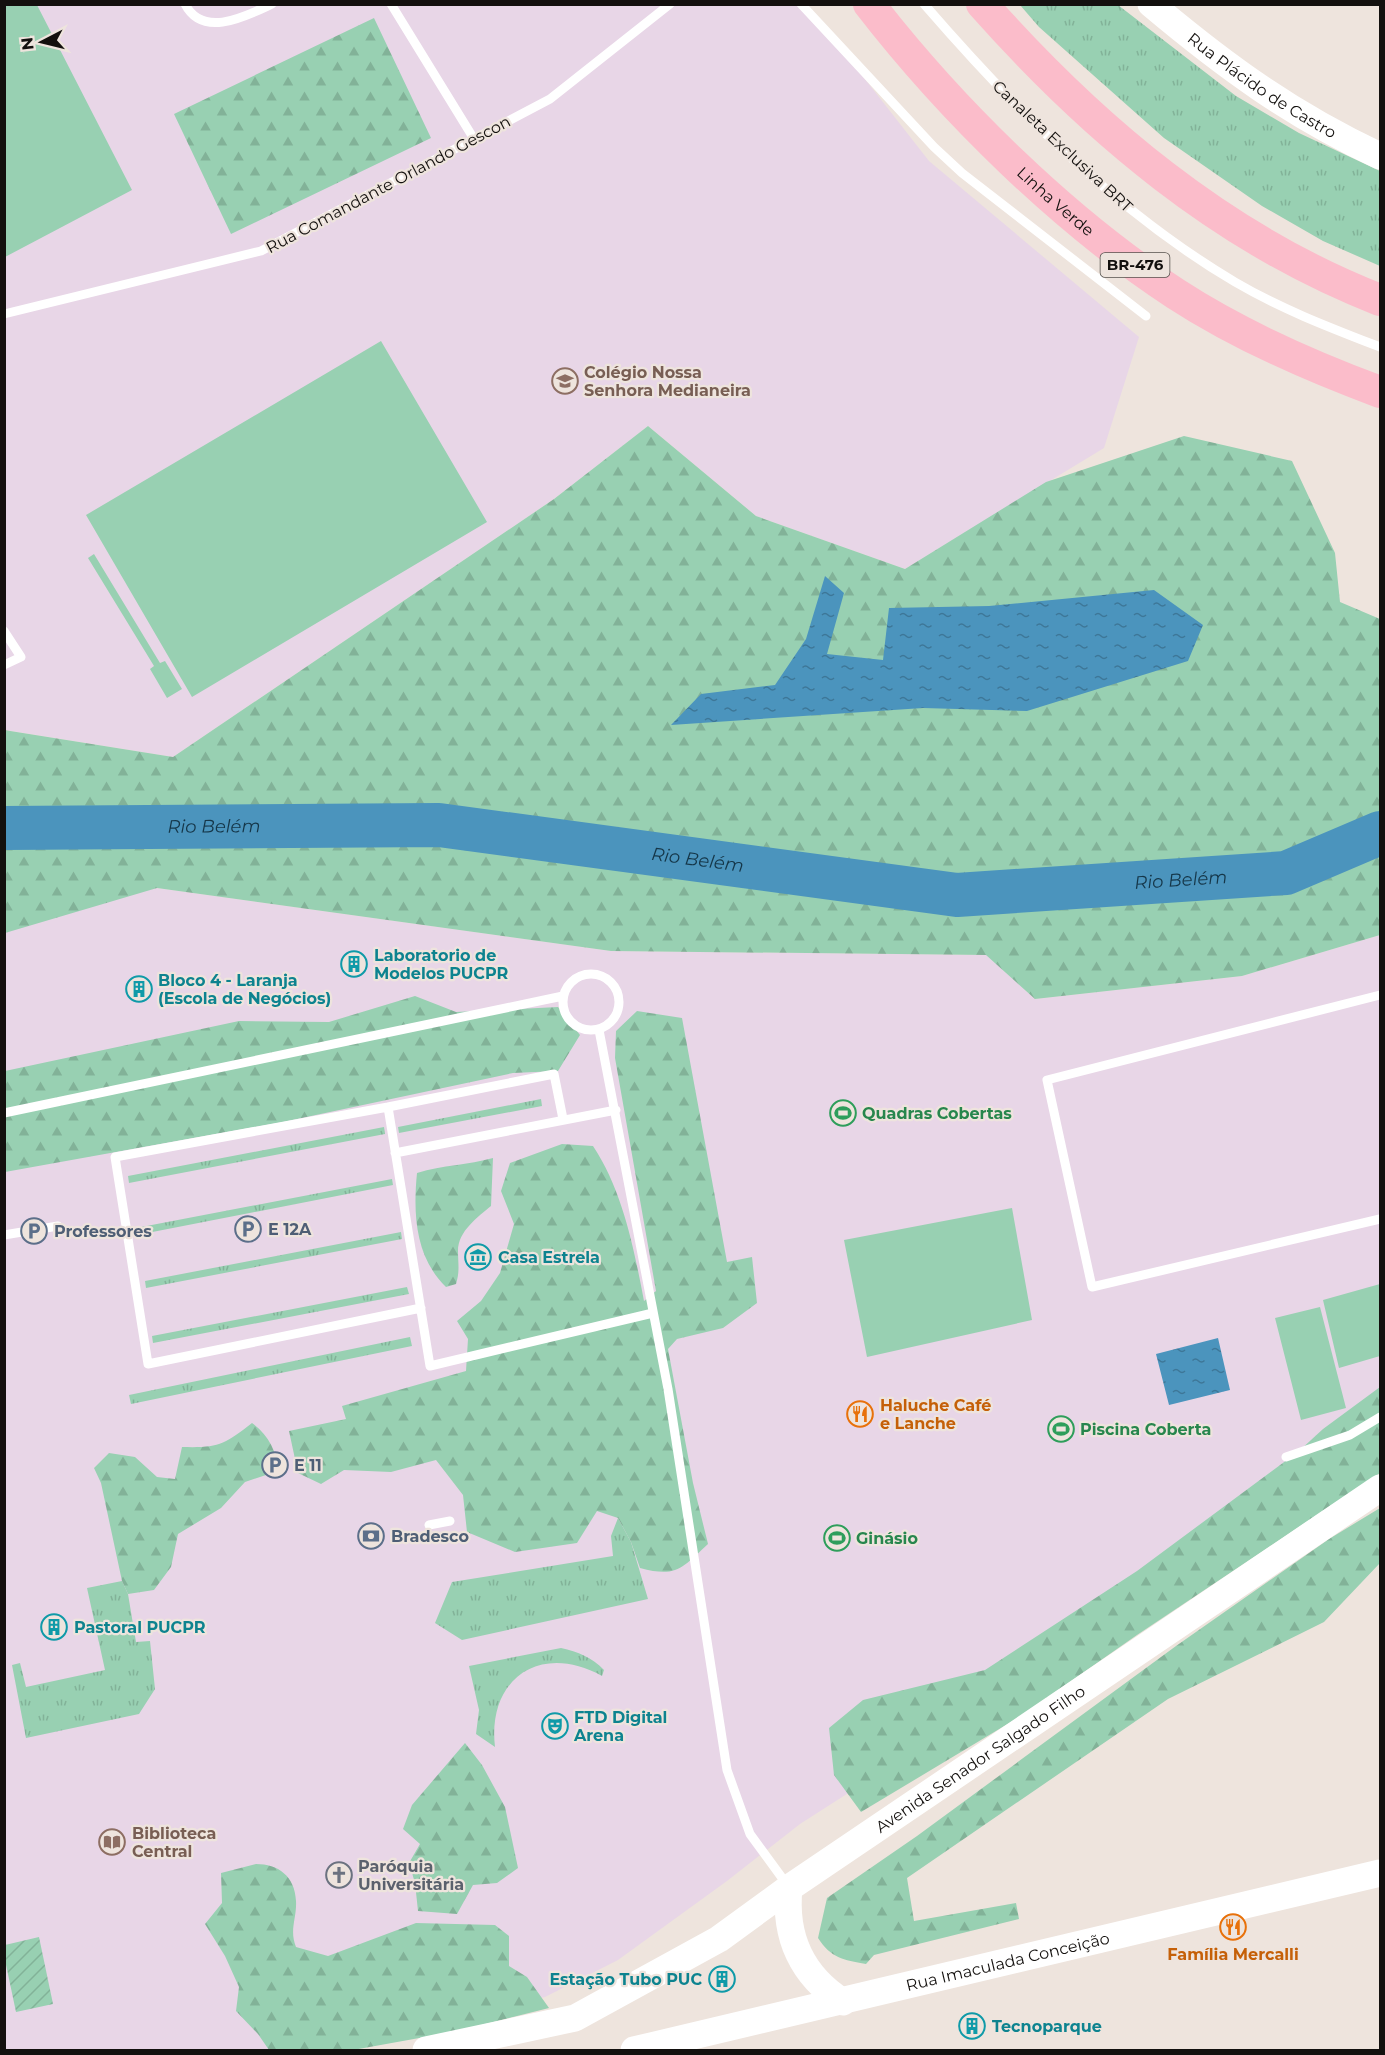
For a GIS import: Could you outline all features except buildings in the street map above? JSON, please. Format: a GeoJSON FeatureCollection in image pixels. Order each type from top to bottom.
{"type":"FeatureCollection","features":[{"type":"Feature","properties":{"kind":"highway","name":"Linha Verde"},"geometry":{"type":"LineString","coordinates":[[869,4],[931,77],[1014,163],[1080,222],[1138,268],[1177,295],[1227,324],[1291,355],[1380,392]]}},
{"type":"Feature","properties":{"kind":"highway"},"geometry":{"type":"LineString","coordinates":[[982,4],[1069,95],[1169,181],[1265,246],[1380,300]]}},
{"type":"Feature","properties":{"kind":"main road"},"geometry":{"type":"LineString","coordinates":[[858,4],[931,77]]}},
{"type":"Feature","properties":{"kind":"main road","name":"Rua Plácido de Castro"},"geometry":{"type":"LineString","coordinates":[[1151,4],[1256,88],[1292,111],[1380,156]]}},
{"type":"Feature","properties":{"kind":"main road","name":"Avenida Senador Salgado Filho"},"geometry":{"type":"LineString","coordinates":[[426,2050],[575,2018],[719,1939],[789,1888],[1380,1488]]}},
{"type":"Feature","properties":{"kind":"main road","name":"Rua Imaculada Conceição"},"geometry":{"type":"LineString","coordinates":[[634,2050],[1380,1873]]}},
{"type":"Feature","properties":{"kind":"main road"},"geometry":{"type":"LineString","coordinates":[[789,1888],[788,1924],[799,1957],[818,1983],[843,2002]]}},
{"type":"Feature","properties":{"kind":"lane"},"geometry":{"type":"LineString","coordinates":[[185,4],[189,12],[204,21],[221,23],[243,18],[272,4]]}},
{"type":"Feature","properties":{"kind":"lane"},"geometry":{"type":"LineString","coordinates":[[391,4],[474,139]]}},
{"type":"Feature","properties":{"kind":"lane","name":"Rua Comandante Orlando Gescon"},"geometry":{"type":"LineString","coordinates":[[4,314],[261,251],[550,99],[670,4]]}},
{"type":"Feature","properties":{"kind":"lane"},"geometry":{"type":"LineString","coordinates":[[801,4],[934,147],[962,173],[1146,316]]}},
{"type":"Feature","properties":{"kind":"lane","name":"Canaleta Exclusiva BRT"},"geometry":{"type":"LineString","coordinates":[[924,4],[973,61],[1021,109],[1129,209],[1185,250],[1237,283],[1288,309],[1380,347]]}},
{"type":"Feature","properties":{"kind":"lane"},"geometry":{"type":"LineString","coordinates":[[4,631],[21,657],[4,665]]}},
{"type":"Feature","properties":{"kind":"lane"},"geometry":{"type":"LineString","coordinates":[[587,973],[604,976],[617,987],[620,1005],[614,1020],[599,1030],[585,1030],[572,1023],[564,1010],[563,996],[572,981],[587,973]]}},
{"type":"Feature","properties":{"kind":"lane"},"geometry":{"type":"LineString","coordinates":[[1380,995],[1047,1080],[1092,1287],[1380,1219]]}},
{"type":"Feature","properties":{"kind":"lane"},"geometry":{"type":"LineString","coordinates":[[4,1113],[563,996]]}},
{"type":"Feature","properties":{"kind":"lane"},"geometry":{"type":"LineString","coordinates":[[599,1030],[668,1389],[727,1770],[750,1834],[789,1888]]}},
{"type":"Feature","properties":{"kind":"lane"},"geometry":{"type":"LineString","coordinates":[[421,1308],[148,1364],[115,1157],[554,1074],[563,1119]]}},
{"type":"Feature","properties":{"kind":"lane"},"geometry":{"type":"LineString","coordinates":[[388,1107],[430,1366],[653,1313]]}},
{"type":"Feature","properties":{"kind":"lane"},"geometry":{"type":"LineString","coordinates":[[395,1154],[616,1110]]}},
{"type":"Feature","properties":{"kind":"lane"},"geometry":{"type":"LineString","coordinates":[[4,1235],[58,1226]]}},
{"type":"Feature","properties":{"kind":"lane"},"geometry":{"type":"LineString","coordinates":[[1286,1457],[1350,1435],[1380,1418]]}},
{"type":"Feature","properties":{"kind":"lane"},"geometry":{"type":"LineString","coordinates":[[429,1525],[450,1521]]}},
{"type":"Feature","properties":{"kind":"shaded area","name":"Colégio Nossa Senhora Medianeira"},"geometry":{"type":"Polygon","coordinates":[[[4,5],[807,5],[929,161],[1139,337],[1104,448],[905,569],[756,516],[648,426],[554,499],[173,757],[5,730],[4,5]]]}},
{"type":"Feature","properties":{"kind":"shaded area"},"geometry":{"type":"Polygon","coordinates":[[[157,888],[611,951],[987,955],[1035,999],[1242,976],[1380,935],[1380,1452],[800,1824],[727,1881],[618,1960],[545,1997],[291,2050],[5,2050],[5,914],[157,888]]]}},
{"type":"Feature","properties":{"kind":"green space"},"geometry":{"type":"Polygon","coordinates":[[[5,4],[37,5],[132,190],[5,257],[5,4]]]}},
{"type":"Feature","properties":{"kind":"green space"},"geometry":{"type":"Polygon","coordinates":[[[1020,5],[1118,5],[1236,96],[1299,133],[1380,171],[1380,266],[1323,241],[1262,206],[1164,138],[1039,27],[1020,5]]]}},
{"type":"Feature","properties":{"kind":"green space"},"geometry":{"type":"Polygon","coordinates":[[[374,18],[431,138],[231,234],[174,114],[374,18]]]}},
{"type":"Feature","properties":{"kind":"green space"},"geometry":{"type":"Polygon","coordinates":[[[381,341],[487,522],[192,697],[86,515],[381,341]]]}},
{"type":"Feature","properties":{"kind":"green space"},"geometry":{"type":"Polygon","coordinates":[[[648,426],[756,516],[905,569],[1046,482],[1184,436],[1292,461],[1335,553],[1340,602],[1380,619],[1380,935],[1242,976],[1035,999],[986,955],[611,951],[157,888],[5,933],[4,730],[173,757],[554,499],[648,426]]]}},
{"type":"Feature","properties":{"kind":"green space"},"geometry":{"type":"Polygon","coordinates":[[[94,554],[160,663],[165,661],[182,689],[167,698],[150,669],[154,666],[88,558],[94,554]]]}},
{"type":"Feature","properties":{"kind":"green space"},"geometry":{"type":"Polygon","coordinates":[[[415,996],[456,1012],[558,1007],[580,1035],[558,1071],[513,1073],[283,1122],[5,1172],[5,1071],[239,1021],[329,1022],[415,996]]]}},
{"type":"Feature","properties":{"kind":"green space"},"geometry":{"type":"Polygon","coordinates":[[[637,1011],[682,1018],[727,1262],[752,1257],[757,1303],[723,1328],[677,1339],[668,1349],[693,1483],[708,1544],[678,1569],[663,1572],[640,1568],[631,1542],[618,1518],[597,1511],[577,1543],[515,1552],[467,1532],[463,1495],[436,1460],[391,1472],[344,1470],[321,1484],[298,1473],[289,1431],[346,1419],[342,1406],[466,1371],[468,1339],[457,1321],[481,1301],[500,1273],[514,1224],[501,1191],[510,1163],[562,1144],[593,1146],[620,1201],[644,1301],[656,1291],[615,1058],[616,1031],[637,1011]]]}},
{"type":"Feature","properties":{"kind":"green space"},"geometry":{"type":"Polygon","coordinates":[[[541,1099],[542,1106],[399,1133],[398,1127],[541,1099]]]}},
{"type":"Feature","properties":{"kind":"green space"},"geometry":{"type":"Polygon","coordinates":[[[384,1127],[385,1134],[129,1183],[128,1176],[384,1127]]]}},
{"type":"Feature","properties":{"kind":"green space"},"geometry":{"type":"Polygon","coordinates":[[[493,1158],[491,1206],[470,1225],[461,1237],[456,1284],[446,1287],[428,1262],[418,1234],[415,1203],[417,1173],[493,1158]]]}},
{"type":"Feature","properties":{"kind":"green space"},"geometry":{"type":"Polygon","coordinates":[[[392,1179],[393,1185],[137,1235],[136,1228],[392,1179]]]}},
{"type":"Feature","properties":{"kind":"green space"},"geometry":{"type":"Polygon","coordinates":[[[1012,1208],[1032,1320],[867,1357],[844,1240],[1012,1208]]]}},
{"type":"Feature","properties":{"kind":"green space"},"geometry":{"type":"Polygon","coordinates":[[[401,1232],[402,1239],[146,1288],[145,1281],[401,1232]]]}},
{"type":"Feature","properties":{"kind":"green space"},"geometry":{"type":"Polygon","coordinates":[[[1380,1284],[1380,1356],[1339,1368],[1323,1300],[1380,1284]]]}},
{"type":"Feature","properties":{"kind":"green space"},"geometry":{"type":"Polygon","coordinates":[[[407,1287],[409,1294],[153,1343],[152,1336],[407,1287]]]}},
{"type":"Feature","properties":{"kind":"green space"},"geometry":{"type":"Polygon","coordinates":[[[1320,1307],[1346,1408],[1301,1420],[1275,1318],[1320,1307]]]}},
{"type":"Feature","properties":{"kind":"green space"},"geometry":{"type":"Polygon","coordinates":[[[410,1337],[412,1346],[131,1404],[129,1395],[410,1337]]]}},
{"type":"Feature","properties":{"kind":"green space"},"geometry":{"type":"Polygon","coordinates":[[[1380,1387],[1380,1473],[1137,1635],[1021,1716],[861,1812],[834,1775],[829,1728],[863,1700],[985,1670],[1137,1571],[1299,1451],[1323,1429],[1380,1387]]]}},
{"type":"Feature","properties":{"kind":"green space"},"geometry":{"type":"Polygon","coordinates":[[[252,1423],[271,1444],[278,1471],[245,1482],[221,1508],[178,1534],[171,1567],[154,1590],[128,1594],[122,1581],[101,1483],[94,1468],[109,1453],[135,1457],[157,1477],[175,1479],[182,1447],[220,1444],[252,1423]]]}},
{"type":"Feature","properties":{"kind":"green space"},"geometry":{"type":"Polygon","coordinates":[[[1380,1508],[1380,1563],[1324,1622],[1168,1699],[907,1878],[914,1921],[1016,1903],[1019,1919],[874,1955],[866,1964],[838,1957],[823,1945],[818,1938],[827,1898],[917,1836],[1176,1646],[1329,1539],[1380,1508]]]}},
{"type":"Feature","properties":{"kind":"green space"},"geometry":{"type":"Polygon","coordinates":[[[618,1518],[631,1542],[648,1599],[462,1640],[435,1623],[452,1582],[613,1556],[611,1536],[618,1518]]]}},
{"type":"Feature","properties":{"kind":"green space"},"geometry":{"type":"Polygon","coordinates":[[[122,1581],[128,1594],[136,1642],[150,1641],[155,1689],[139,1714],[26,1738],[12,1665],[20,1663],[26,1687],[105,1670],[87,1588],[122,1581]]]}},
{"type":"Feature","properties":{"kind":"green space"},"geometry":{"type":"Polygon","coordinates":[[[561,1648],[590,1658],[604,1670],[602,1676],[580,1666],[558,1663],[539,1665],[523,1673],[509,1685],[500,1702],[495,1723],[495,1747],[476,1734],[479,1710],[469,1666],[561,1648]]]}},
{"type":"Feature","properties":{"kind":"green space"},"geometry":{"type":"Polygon","coordinates":[[[465,1743],[482,1765],[505,1807],[518,1868],[497,1883],[473,1885],[457,1914],[418,1911],[415,1883],[409,1863],[420,1844],[403,1829],[412,1805],[465,1743]]]}},
{"type":"Feature","properties":{"kind":"green space"},"geometry":{"type":"Polygon","coordinates":[[[256,1864],[271,1866],[289,1878],[296,1901],[293,1935],[296,1947],[328,1956],[416,1923],[495,1925],[509,1936],[509,1966],[527,1977],[549,2008],[458,2031],[353,2050],[269,2050],[258,2034],[236,2011],[239,1987],[225,1956],[205,1924],[222,1903],[221,1873],[256,1864]]]}},
{"type":"Feature","properties":{"kind":"green space"},"geometry":{"type":"Polygon","coordinates":[[[39,1937],[53,2004],[16,2012],[5,1960],[5,1945],[39,1937]]]}},
{"type":"Feature","properties":{"kind":"water"},"geometry":{"type":"Polygon","coordinates":[[[825,576],[844,593],[827,654],[883,660],[889,608],[989,606],[1154,590],[1203,625],[1188,661],[1027,711],[923,708],[671,725],[701,694],[775,685],[806,639],[825,576]]]}},
{"type":"Feature","properties":{"kind":"water"},"geometry":{"type":"Polygon","coordinates":[[[1218,1338],[1230,1390],[1169,1405],[1156,1354],[1218,1338]]]}},
{"type":"Feature","properties":{"kind":"waterway","name":"Rio Belém"},"geometry":{"type":"LineString","coordinates":[[4,828],[439,825],[957,895],[1286,873],[1380,833]]}},
{"type":"Feature","properties":{"kind":"place","name":"Colégio Nossa Senhora Medianeira"},"geometry":{"type":"Point","coordinates":[565,381]}},
{"type":"Feature","properties":{"kind":"place","name":"Laboratorio de Modelos PUCPR"},"geometry":{"type":"Point","coordinates":[354,964]}},
{"type":"Feature","properties":{"kind":"place","name":"Bloco 4 - Laranja (Escola de Negócios)"},"geometry":{"type":"Point","coordinates":[139,989]}},
{"type":"Feature","properties":{"kind":"place","name":"Quadras Cobertas"},"geometry":{"type":"Point","coordinates":[843,1113]}},
{"type":"Feature","properties":{"kind":"place","name":"E 12A"},"geometry":{"type":"Point","coordinates":[248,1229]}},
{"type":"Feature","properties":{"kind":"place","name":"Professores"},"geometry":{"type":"Point","coordinates":[34,1231]}},
{"type":"Feature","properties":{"kind":"place","name":"Casa Estrela"},"geometry":{"type":"Point","coordinates":[478,1257]}},
{"type":"Feature","properties":{"kind":"place","name":"Haluche Café e Lanche"},"geometry":{"type":"Point","coordinates":[860,1414]}},
{"type":"Feature","properties":{"kind":"place","name":"Piscina Coberta"},"geometry":{"type":"Point","coordinates":[1061,1429]}},
{"type":"Feature","properties":{"kind":"place","name":"E 11"},"geometry":{"type":"Point","coordinates":[275,1465]}},
{"type":"Feature","properties":{"kind":"place","name":"Bradesco"},"geometry":{"type":"Point","coordinates":[371,1536]}},
{"type":"Feature","properties":{"kind":"place","name":"Ginásio"},"geometry":{"type":"Point","coordinates":[837,1538]}},
{"type":"Feature","properties":{"kind":"place","name":"Pastoral PUCPR"},"geometry":{"type":"Point","coordinates":[54,1627]}},
{"type":"Feature","properties":{"kind":"place","name":"FTD Digital Arena"},"geometry":{"type":"Point","coordinates":[555,1726]}},
{"type":"Feature","properties":{"kind":"place","name":"Biblioteca Central"},"geometry":{"type":"Point","coordinates":[112,1842]}},
{"type":"Feature","properties":{"kind":"place","name":"Paróquia Universitária"},"geometry":{"type":"Point","coordinates":[339,1875]}},
{"type":"Feature","properties":{"kind":"place","name":"Família Mercalli"},"geometry":{"type":"Point","coordinates":[1233,1927]}},
{"type":"Feature","properties":{"kind":"place","name":"Estação Tubo PUC"},"geometry":{"type":"Point","coordinates":[722,1979]}},
{"type":"Feature","properties":{"kind":"place","name":"Tecnoparque"},"geometry":{"type":"Point","coordinates":[972,2026]}}]}
